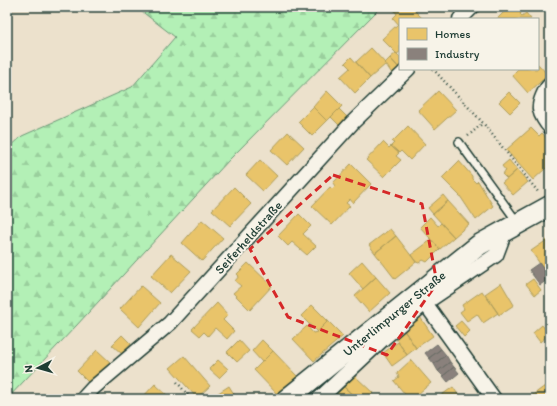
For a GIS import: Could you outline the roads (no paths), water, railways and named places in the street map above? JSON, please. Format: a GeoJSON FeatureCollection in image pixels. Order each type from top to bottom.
{"type":"FeatureCollection","features":[{"type":"Feature","properties":{"kind":"street"},"geometry":{"type":"LineString","coordinates":[[461,18],[472,7]]}},
{"type":"Feature","properties":{"kind":"street","name":"Seiferheldstraße"},"geometry":{"type":"LineString","coordinates":[[83,399],[93,388],[170,323],[352,123],[407,70]]}},
{"type":"Feature","properties":{"kind":"street"},"geometry":{"type":"LineString","coordinates":[[550,85],[545,89],[540,108],[547,124],[550,127]]}},
{"type":"Feature","properties":{"kind":"street","name":"Unterlimpurger Straße"},"geometry":{"type":"LineString","coordinates":[[287,399],[479,245],[550,206]]}},
{"type":"Feature","properties":{"kind":"street","name":"Unterlimpurger Straße"},"geometry":{"type":"LineString","coordinates":[[324,397],[384,338],[425,303],[496,255],[511,227]]}},
{"type":"Feature","properties":{"kind":"street","name":"Unterlimpurger Straße"},"geometry":{"type":"LineString","coordinates":[[425,303],[494,399]]}},
{"type":"Feature","properties":{"kind":"lane"},"geometry":{"type":"LineString","coordinates":[[459,142],[511,227]]}}]}
